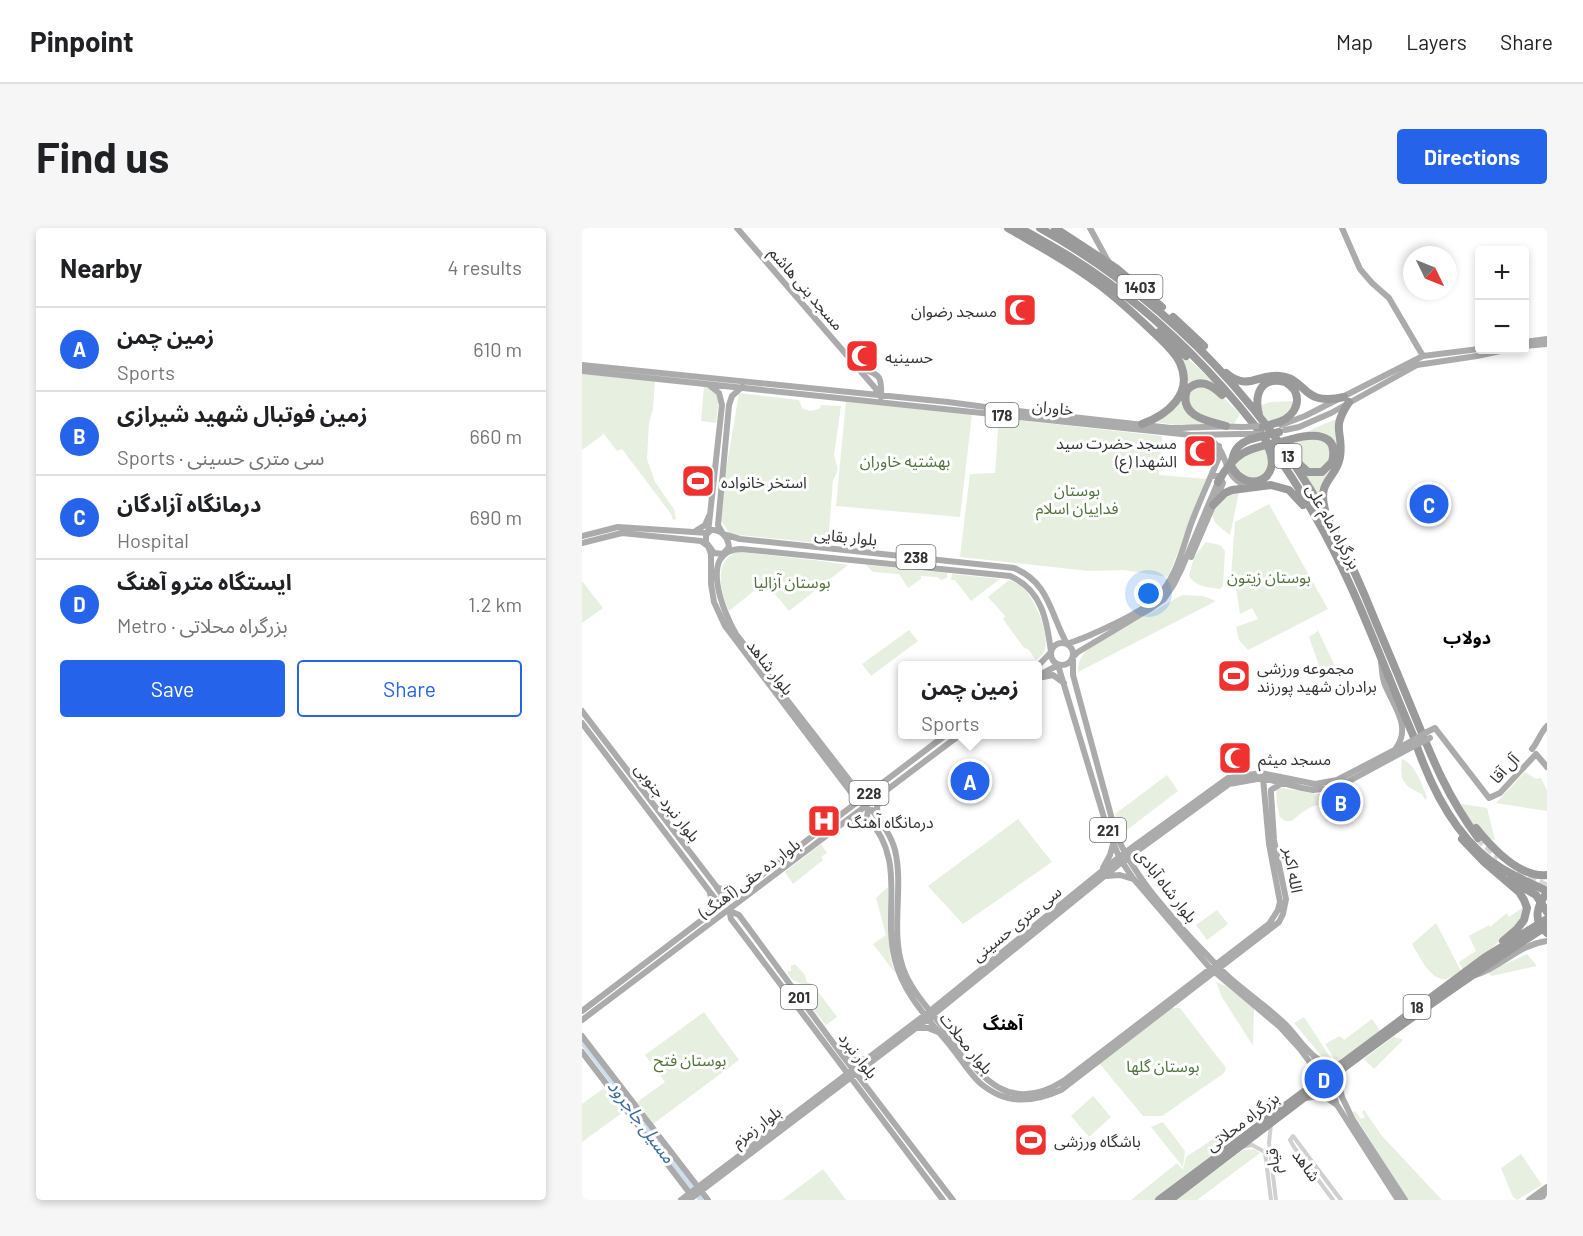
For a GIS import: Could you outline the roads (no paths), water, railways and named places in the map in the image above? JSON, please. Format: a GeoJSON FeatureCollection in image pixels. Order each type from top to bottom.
{"type":"FeatureCollection","features":[{"type":"Feature","properties":{"kind":"highway","name":"1403"},"geometry":{"type":"LineString","coordinates":[[1008,228],[1094,281],[1143,317],[1210,375]]}},
{"type":"Feature","properties":{"kind":"highway","name":"بزرگراه امام علی"},"geometry":{"type":"LineString","coordinates":[[1020,228],[1068,256],[1119,292],[1181,344],[1250,422],[1294,482],[1342,566],[1423,764],[1441,800],[1467,837],[1501,868],[1544,890]]}},
{"type":"Feature","properties":{"kind":"highway","name":"بزرگراه امام علی"},"geometry":{"type":"LineString","coordinates":[[1040,228],[1089,258],[1152,305],[1212,360],[1283,448],[1328,520],[1365,595],[1445,788],[1478,837]]}},
{"type":"Feature","properties":{"kind":"highway","name":"1403"},"geometry":{"type":"LineString","coordinates":[[1055,228],[1140,286],[1192,333],[1212,360]]}},
{"type":"Feature","properties":{"kind":"highway"},"geometry":{"type":"LineString","coordinates":[[1111,294],[1173,352],[1183,371],[1183,387],[1177,403],[1160,417],[1142,424]]}},
{"type":"Feature","properties":{"kind":"highway"},"geometry":{"type":"LineString","coordinates":[[1212,360],[1231,377],[1241,382],[1282,376],[1318,399],[1346,399],[1338,423],[1339,460],[1323,490],[1322,497],[1328,520]]}},
{"type":"Feature","properties":{"kind":"highway"},"geometry":{"type":"LineString","coordinates":[[1260,417],[1257,402],[1260,391],[1270,382],[1283,381],[1291,385],[1298,401],[1291,416],[1281,427],[1266,437],[1251,439],[1239,444],[1235,449],[1232,466],[1240,477],[1252,482],[1264,478],[1271,469],[1272,458],[1264,440]]}},
{"type":"Feature","properties":{"kind":"highway"},"geometry":{"type":"LineString","coordinates":[[1226,426],[1202,419],[1188,409],[1185,398],[1190,387],[1200,383],[1209,384],[1250,422]]}},
{"type":"Feature","properties":{"kind":"highway"},"geometry":{"type":"LineString","coordinates":[[1263,427],[1281,427]]}},
{"type":"Feature","properties":{"kind":"highway"},"geometry":{"type":"LineString","coordinates":[[1218,482],[1229,465],[1245,451],[1263,444],[1315,435],[1326,438],[1333,448],[1333,458],[1330,466],[1319,473],[1308,472],[1283,448]]}},
{"type":"Feature","properties":{"kind":"highway"},"geometry":{"type":"LineString","coordinates":[[1213,505],[1225,493],[1277,485],[1289,490],[1320,525]]}},
{"type":"Feature","properties":{"kind":"highway"},"geometry":{"type":"LineString","coordinates":[[1405,691],[1411,699],[1439,766],[1461,806],[1479,832],[1520,868],[1534,875],[1547,873]]}},
{"type":"Feature","properties":{"kind":"highway"},"geometry":{"type":"LineString","coordinates":[[1423,764],[1432,791],[1448,820],[1470,848],[1523,898],[1527,908],[1526,916],[1517,929],[1484,958]]}},
{"type":"Feature","properties":{"kind":"highway"},"geometry":{"type":"LineString","coordinates":[[1496,849],[1529,870],[1547,873]]}},
{"type":"Feature","properties":{"kind":"highway"},"geometry":{"type":"LineString","coordinates":[[1501,876],[1532,892],[1539,898],[1547,912],[1531,931]]}},
{"type":"Feature","properties":{"kind":"highway"},"geometry":{"type":"LineString","coordinates":[[1523,947],[1547,934],[1540,926],[1536,915],[1544,890]]}},
{"type":"Feature","properties":{"kind":"highway","name":"بزرگراه محلاتی"},"geometry":{"type":"LineString","coordinates":[[1159,1200],[1171,1196],[1310,1087],[1470,978],[1547,919]]}},
{"type":"Feature","properties":{"kind":"highway","name":"بزرگراه محلاتی"},"geometry":{"type":"LineString","coordinates":[[1189,1182],[1303,1099],[1341,1066],[1484,958],[1531,931],[1547,926]]}},
{"type":"Feature","properties":{"kind":"main road","name":"مسجد بنی هاشم"},"geometry":{"type":"LineString","coordinates":[[737,228],[856,365],[876,389],[879,397]]}},
{"type":"Feature","properties":{"kind":"main road"},"geometry":{"type":"LineString","coordinates":[[1090,228],[1109,263]]}},
{"type":"Feature","properties":{"kind":"main road"},"geometry":{"type":"LineString","coordinates":[[1342,228],[1360,269],[1389,298],[1423,356]]}},
{"type":"Feature","properties":{"kind":"main road"},"geometry":{"type":"LineString","coordinates":[[1096,255],[1100,251],[1100,246]]}},
{"type":"Feature","properties":{"kind":"main road"},"geometry":{"type":"LineString","coordinates":[[1529,341],[1547,339]]}},
{"type":"Feature","properties":{"kind":"main road"},"geometry":{"type":"LineString","coordinates":[[1529,346],[1547,344]]}},
{"type":"Feature","properties":{"kind":"main road","name":"خاوران"},"geometry":{"type":"LineString","coordinates":[[1346,399],[1423,356],[1475,350]]}},
{"type":"Feature","properties":{"kind":"main road","name":"خاوران"},"geometry":{"type":"LineString","coordinates":[[582,365],[786,384],[1191,435],[1281,427],[1417,365],[1486,354]]}},
{"type":"Feature","properties":{"kind":"main road","name":"مسجد بنی هاشم"},"geometry":{"type":"LineString","coordinates":[[856,365],[872,372]]}},
{"type":"Feature","properties":{"kind":"main road","name":"خاوران"},"geometry":{"type":"LineString","coordinates":[[582,371],[742,387],[879,397],[1142,424],[1194,428],[1226,426],[1241,431],[1263,427]]}},
{"type":"Feature","properties":{"kind":"main road"},"geometry":{"type":"LineString","coordinates":[[866,378],[868,373],[872,372],[880,376],[882,380],[879,397]]}},
{"type":"Feature","properties":{"kind":"main road"},"geometry":{"type":"LineString","coordinates":[[582,543],[622,533],[697,540],[717,554],[726,552],[729,543],[718,525],[726,404],[719,393],[705,383]]}},
{"type":"Feature","properties":{"kind":"main road"},"geometry":{"type":"LineString","coordinates":[[708,546],[705,538],[708,532],[726,404],[742,387]]}},
{"type":"Feature","properties":{"kind":"main road"},"geometry":{"type":"LineString","coordinates":[[1191,435],[1209,439],[1219,446],[1234,478],[1243,484],[1256,487]]}},
{"type":"Feature","properties":{"kind":"main road"},"geometry":{"type":"LineString","coordinates":[[1042,662],[1057,644],[1067,644],[1091,635],[1146,606],[1164,589],[1183,550],[1219,457],[1219,446]]}},
{"type":"Feature","properties":{"kind":"main road"},"geometry":{"type":"LineString","coordinates":[[1042,675],[1058,665],[1067,664],[1086,646],[1161,601],[1176,589],[1223,481],[1216,475],[1211,476]]}},
{"type":"Feature","properties":{"kind":"main road"},"geometry":{"type":"LineString","coordinates":[[1161,601],[1174,584],[1218,482]]}},
{"type":"Feature","properties":{"kind":"main road"},"geometry":{"type":"LineString","coordinates":[[692,533],[705,525],[711,510]]}},
{"type":"Feature","properties":{"kind":"main road"},"geometry":{"type":"LineString","coordinates":[[582,536],[618,527],[692,533],[716,530],[723,534]]}},
{"type":"Feature","properties":{"kind":"main road","name":"بلوار بقایی"},"geometry":{"type":"LineString","coordinates":[[723,534],[740,539],[1014,568],[1032,578],[1039,585],[1067,644]]}},
{"type":"Feature","properties":{"kind":"main road","name":"بلوار شاهد"},"geometry":{"type":"LineString","coordinates":[[708,546],[711,554],[711,584],[714,602],[724,626],[851,787]]}},
{"type":"Feature","properties":{"kind":"main road","name":"بلوار بقایی"},"geometry":{"type":"LineString","coordinates":[[726,552],[741,549],[1010,576],[1031,589],[1042,609],[1051,652]]}},
{"type":"Feature","properties":{"kind":"main road","name":"بلوار شاهد"},"geometry":{"type":"LineString","coordinates":[[726,552],[720,559],[718,568],[719,594],[728,621],[746,651]]}},
{"type":"Feature","properties":{"kind":"main road"},"geometry":{"type":"LineString","coordinates":[[1042,609],[1054,636],[1059,636],[1062,632]]}},
{"type":"Feature","properties":{"kind":"main road"},"geometry":{"type":"LineString","coordinates":[[1058,623],[1072,639],[1091,635]]}},
{"type":"Feature","properties":{"kind":"main road"},"geometry":{"type":"LineString","coordinates":[[1067,644],[1073,651],[1073,657]]}},
{"type":"Feature","properties":{"kind":"main road"},"geometry":{"type":"LineString","coordinates":[[1051,652],[1053,661],[1058,665]]}},
{"type":"Feature","properties":{"kind":"main road"},"geometry":{"type":"LineString","coordinates":[[1380,655],[1384,682],[1397,710],[1403,731],[1400,742],[1393,751]]}},
{"type":"Feature","properties":{"kind":"main road","name":"بلوار شاه آبادی"},"geometry":{"type":"LineString","coordinates":[[1073,657],[1073,675],[1116,842]]}},
{"type":"Feature","properties":{"kind":"main road","name":"بلوار شاه آبادی"},"geometry":{"type":"LineString","coordinates":[[1058,665],[1123,858],[1135,876],[1204,957],[1284,1022],[1307,1053]]}},
{"type":"Feature","properties":{"kind":"main road"},"geometry":{"type":"LineString","coordinates":[[1042,676],[1053,675],[1065,684]]}},
{"type":"Feature","properties":{"kind":"main road","name":"بلوار نبرد جنوبی"},"geometry":{"type":"LineString","coordinates":[[582,711],[716,886]]}},
{"type":"Feature","properties":{"kind":"main road","name":"بلوار نبرد جنوبی"},"geometry":{"type":"LineString","coordinates":[[582,723],[710,892]]}},
{"type":"Feature","properties":{"kind":"main road","name":"آل آقا"},"geometry":{"type":"LineString","coordinates":[[1446,742],[1490,798],[1500,793],[1534,752],[1547,726]]}},
{"type":"Feature","properties":{"kind":"main road","name":"سی متری حسینی"},"geometry":{"type":"LineString","coordinates":[[1267,779],[1313,790],[1332,788],[1349,781],[1429,736],[1436,728],[1446,742]]}},
{"type":"Feature","properties":{"kind":"main road"},"geometry":{"type":"LineString","coordinates":[[1429,736],[1446,742]]}},
{"type":"Feature","properties":{"kind":"main road","name":"بلوار ده حقی (آهنگ)"},"geometry":{"type":"LineString","coordinates":[[582,1011],[942,739]]}},
{"type":"Feature","properties":{"kind":"main road","name":"بلوار ده حقی (آهنگ)"},"geometry":{"type":"LineString","coordinates":[[582,1020],[956,739]]}},
{"type":"Feature","properties":{"kind":"main road","name":"سی متری حسینی"},"geometry":{"type":"LineString","coordinates":[[929,1014],[1123,858],[1229,781],[1267,779],[1310,784],[1327,783],[1393,751],[1411,745]]}},
{"type":"Feature","properties":{"kind":"main road"},"geometry":{"type":"LineString","coordinates":[[1534,752],[1547,766]]}},
{"type":"Feature","properties":{"kind":"main road"},"geometry":{"type":"LineString","coordinates":[[1267,779],[1271,790],[1284,782]]}},
{"type":"Feature","properties":{"kind":"main road","name":"الله اکبر"},"geometry":{"type":"LineString","coordinates":[[1215,968],[1228,955],[1248,943],[1275,917],[1280,902],[1269,844],[1267,779]]}},
{"type":"Feature","properties":{"kind":"main road"},"geometry":{"type":"LineString","coordinates":[[844,812],[848,806],[851,787],[877,788]]}},
{"type":"Feature","properties":{"kind":"main road","name":"الله اکبر"},"geometry":{"type":"LineString","coordinates":[[1215,968],[1279,922],[1286,905],[1274,840],[1271,790]]}},
{"type":"Feature","properties":{"kind":"main road"},"geometry":{"type":"LineString","coordinates":[[843,823],[858,820],[876,821],[877,807],[884,791]]}},
{"type":"Feature","properties":{"kind":"main road","name":"بلوار محلات"},"geometry":{"type":"LineString","coordinates":[[876,821],[891,839],[895,850],[900,957],[909,982],[942,1035],[979,1082],[1001,1096],[1013,1099],[1038,1099],[1061,1090],[1215,968]]}},
{"type":"Feature","properties":{"kind":"main road"},"geometry":{"type":"LineString","coordinates":[[809,839],[806,845],[812,847]]}},
{"type":"Feature","properties":{"kind":"main road"},"geometry":{"type":"LineString","coordinates":[[1100,876],[1116,842],[1131,845],[1144,842]]}},
{"type":"Feature","properties":{"kind":"main road"},"geometry":{"type":"LineString","coordinates":[[1100,876],[1115,874],[1135,876],[1137,854],[1144,842]]}},
{"type":"Feature","properties":{"kind":"main road"},"geometry":{"type":"LineString","coordinates":[[788,865],[799,854],[796,850],[790,852]]}},
{"type":"Feature","properties":{"kind":"main road"},"geometry":{"type":"LineString","coordinates":[[716,886],[732,892],[744,888]]}},
{"type":"Feature","properties":{"kind":"main road"},"geometry":{"type":"LineString","coordinates":[[710,892],[718,902],[723,900],[716,886]]}},
{"type":"Feature","properties":{"kind":"main road"},"geometry":{"type":"LineString","coordinates":[[704,919],[711,909],[710,892]]}},
{"type":"Feature","properties":{"kind":"main road"},"geometry":{"type":"LineString","coordinates":[[745,925],[741,910],[745,899],[751,893]]}},
{"type":"Feature","properties":{"kind":"main road","name":"201"},"geometry":{"type":"LineString","coordinates":[[741,932],[731,919],[731,913],[737,913],[745,925]]}},
{"type":"Feature","properties":{"kind":"main road"},"geometry":{"type":"LineString","coordinates":[[713,922],[725,918],[741,932]]}},
{"type":"Feature","properties":{"kind":"main road","name":"بلوار نبرد"},"geometry":{"type":"LineString","coordinates":[[745,925],[839,1057]]}},
{"type":"Feature","properties":{"kind":"main road","name":"بلوار نبرد"},"geometry":{"type":"LineString","coordinates":[[741,932],[852,1073],[943,1200]]}},
{"type":"Feature","properties":{"kind":"main road"},"geometry":{"type":"LineString","coordinates":[[1470,978],[1491,969],[1523,947],[1547,941]]}},
{"type":"Feature","properties":{"kind":"main road"},"geometry":{"type":"LineString","coordinates":[[656,966],[650,963],[659,952]]}},
{"type":"Feature","properties":{"kind":"main road"},"geometry":{"type":"LineString","coordinates":[[1226,983],[1219,980],[1201,979],[1204,957],[1228,955]]}},
{"type":"Feature","properties":{"kind":"main road"},"geometry":{"type":"LineString","coordinates":[[637,979],[645,970],[639,968]]}},
{"type":"Feature","properties":{"kind":"main road","name":"بلوار شاه آبادی"},"geometry":{"type":"LineString","coordinates":[[1215,968],[1226,983],[1269,1017],[1307,1053],[1326,1063],[1341,1066]]}},
{"type":"Feature","properties":{"kind":"main road","name":"بلوار محلات"},"geometry":{"type":"LineString","coordinates":[[929,1014],[943,1027],[988,1082],[997,1088],[1018,1093],[1040,1092],[1065,1080],[1201,979]]}},
{"type":"Feature","properties":{"kind":"main road"},"geometry":{"type":"LineString","coordinates":[[942,1035],[931,1028],[915,1026],[918,1011],[917,998],[931,1003],[946,1001],[941,1016],[943,1027]]}},
{"type":"Feature","properties":{"kind":"main road","name":"بلوار زمزم"},"geometry":{"type":"LineString","coordinates":[[680,1200],[696,1193],[929,1014]]}},
{"type":"Feature","properties":{"kind":"main road"},"geometry":{"type":"LineString","coordinates":[[582,1036],[696,1193]]}},
{"type":"Feature","properties":{"kind":"main road"},"geometry":{"type":"LineString","coordinates":[[582,1052],[681,1181],[696,1193]]}},
{"type":"Feature","properties":{"kind":"main road","name":"221"},"geometry":{"type":"LineString","coordinates":[[1307,1053],[1319,1070],[1317,1078],[1310,1087]]}},
{"type":"Feature","properties":{"kind":"main road"},"geometry":{"type":"LineString","coordinates":[[839,1057],[868,1061],[862,1087],[837,1085],[839,1057]]}},
{"type":"Feature","properties":{"kind":"main road"},"geometry":{"type":"LineString","coordinates":[[1341,1066],[1340,1092],[1353,1120]]}},
{"type":"Feature","properties":{"kind":"main road","name":"بلوار نبرد"},"geometry":{"type":"LineString","coordinates":[[862,1087],[953,1200]]}},
{"type":"Feature","properties":{"kind":"main road"},"geometry":{"type":"LineString","coordinates":[[1398,1200],[1337,1105],[1332,1089],[1334,1087],[1341,1103],[1405,1200]]}},
{"type":"Feature","properties":{"kind":"main road"},"geometry":{"type":"LineString","coordinates":[[1303,1099],[1323,1095],[1337,1105]]}},
{"type":"Feature","properties":{"kind":"main road"},"geometry":{"type":"LineString","coordinates":[[680,1200],[681,1181]]}},
{"type":"Feature","properties":{"kind":"main road"},"geometry":{"type":"LineString","coordinates":[[1528,1200],[1547,1187]]}},
{"type":"Feature","properties":{"kind":"main road"},"geometry":{"type":"LineString","coordinates":[[1538,1200],[1547,1194]]}},
{"type":"Feature","properties":{"kind":"street","name":"قیام"},"geometry":{"type":"LineString","coordinates":[[1271,1123],[1269,1160],[1273,1200]]}},
{"type":"Feature","properties":{"kind":"street","name":"شاهد"},"geometry":{"type":"LineString","coordinates":[[1332,1200],[1294,1147],[1290,1140],[1293,1136],[1341,1200]]}},
{"type":"Feature","properties":{"kind":"street","name":"قیام"},"geometry":{"type":"LineString","coordinates":[[1238,1148],[1252,1145],[1258,1147],[1269,1160]]}},
{"type":"Feature","properties":{"kind":"waterway","name":"مسیل جاجرود"},"geometry":{"type":"LineString","coordinates":[[582,1042],[701,1200]]}},
{"type":"Feature","properties":{"kind":"tunnel"},"geometry":{"type":"LineString","coordinates":[[1478,838],[1499,857]]}},
{"type":"Feature","properties":{"kind":"tunnel"},"geometry":{"type":"LineString","coordinates":[[1518,871],[1547,887]]}},
{"type":"Feature","properties":{"kind":"place","name":"مسجد رضوان"},"geometry":{"type":"Point","coordinates":[1020,310]}},
{"type":"Feature","properties":{"kind":"place","name":"حسینیه"},"geometry":{"type":"Point","coordinates":[862,356]}},
{"type":"Feature","properties":{"kind":"place","name":"مسجد حضرت سید الشهدا (ع)"},"geometry":{"type":"Point","coordinates":[1200,451]}},
{"type":"Feature","properties":{"kind":"place","name":"استخر خانواده"},"geometry":{"type":"Point","coordinates":[698,481]}},
{"type":"Feature","properties":{"kind":"place","name":"درمانگاه آزادگان"},"geometry":{"type":"Point","coordinates":[1429,504]}},
{"type":"Feature","properties":{"kind":"place","name":"مجموعه ورزشی برادران شهید پورزند"},"geometry":{"type":"Point","coordinates":[1234,676]}},
{"type":"Feature","properties":{"kind":"place","name":"مسجد میثم"},"geometry":{"type":"Point","coordinates":[1235,758]}},
{"type":"Feature","properties":{"kind":"place","name":"زمین چمن"},"geometry":{"type":"Point","coordinates":[970,781]}},
{"type":"Feature","properties":{"kind":"place","name":"زمین فوتبال شهید شیرازی"},"geometry":{"type":"Point","coordinates":[1341,802]}},
{"type":"Feature","properties":{"kind":"place","name":"درمانگاه آهنگ"},"geometry":{"type":"Point","coordinates":[824,821]}},
{"type":"Feature","properties":{"kind":"place","name":"ایستگاه مترو آهنگ"},"geometry":{"type":"Point","coordinates":[1324,1079]}},
{"type":"Feature","properties":{"kind":"place","name":"باشگاه ورزشی"},"geometry":{"type":"Point","coordinates":[1031,1140]}},
{"type":"Feature","properties":{"kind":"district","name":"دولاب"},"geometry":{"type":"Point","coordinates":[1467,637]}},
{"type":"Feature","properties":{"kind":"district","name":"آهنگ"},"geometry":{"type":"Point","coordinates":[1003,1023]}},
{"type":"Feature","properties":{"kind":"park label","name":"بهشتیه خاوران"},"geometry":{"type":"Point","coordinates":[905,460]}},
{"type":"Feature","properties":{"kind":"park label","name":"بوستان فداییان اسلام"},"geometry":{"type":"Point","coordinates":[1077,498]}},
{"type":"Feature","properties":{"kind":"park label","name":"بوستان زیتون"},"geometry":{"type":"Point","coordinates":[1269,576]}},
{"type":"Feature","properties":{"kind":"park label","name":"بوستان آزالیا"},"geometry":{"type":"Point","coordinates":[792,581]}},
{"type":"Feature","properties":{"kind":"park label","name":"بوستان فتح"},"geometry":{"type":"Point","coordinates":[690,1059]}},
{"type":"Feature","properties":{"kind":"park label","name":"بوستان گلها"},"geometry":{"type":"Point","coordinates":[1163,1065]}}]}
